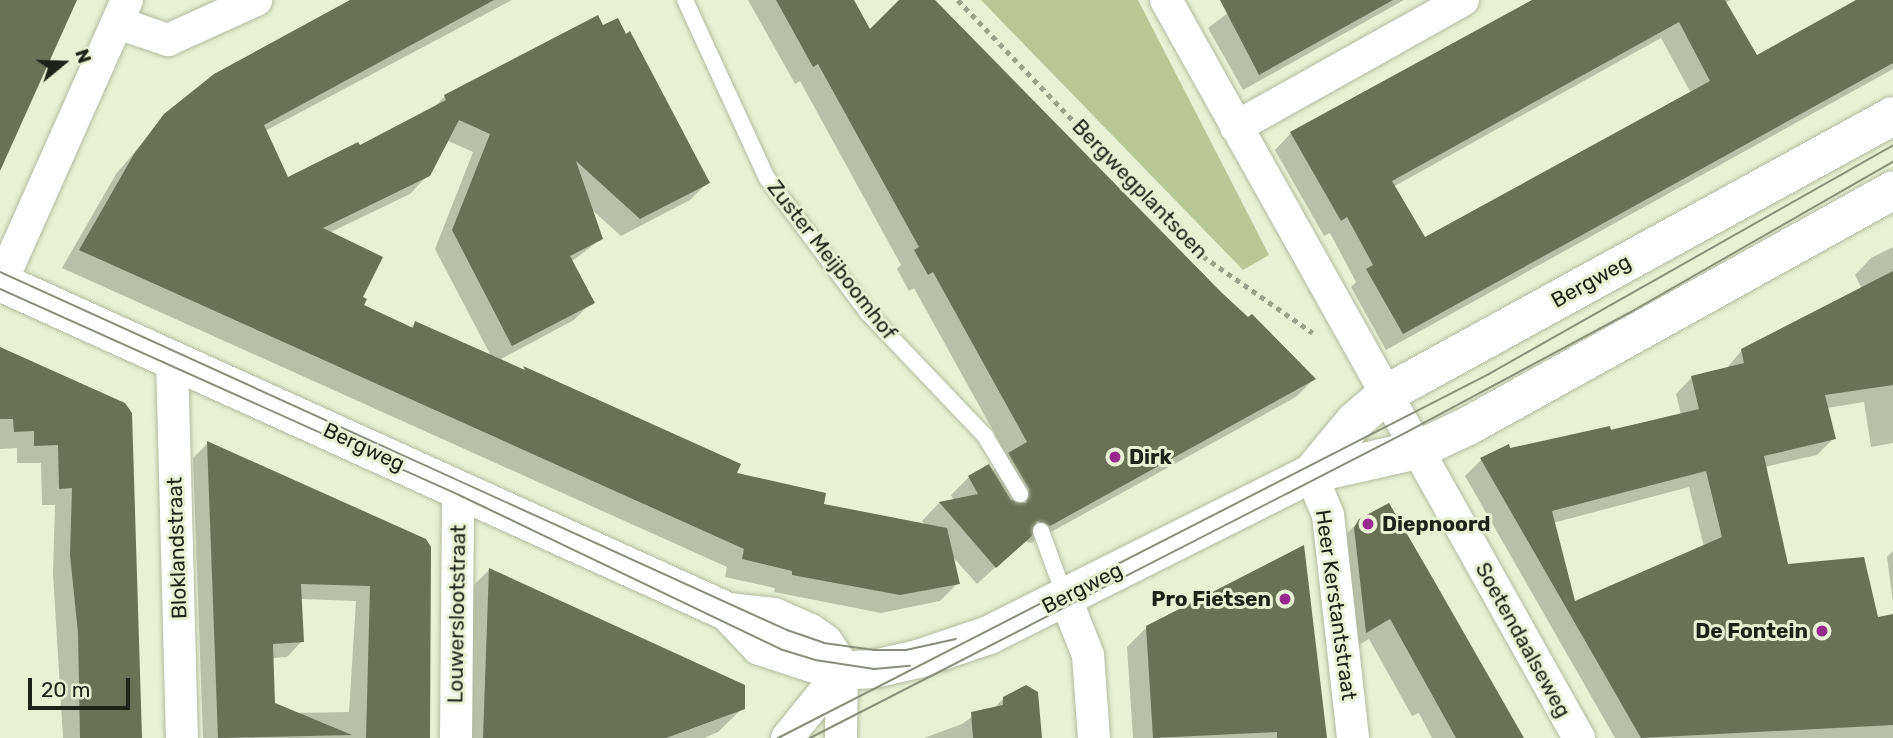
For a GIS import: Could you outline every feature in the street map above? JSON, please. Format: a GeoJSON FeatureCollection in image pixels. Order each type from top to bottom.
{"type":"FeatureCollection","features":[{"type":"Feature","properties":{"kind":"street"},"geometry":{"type":"LineString","coordinates":[[0,283],[123,11],[168,40],[256,0]]}},
{"type":"Feature","properties":{"kind":"street"},"geometry":{"type":"LineString","coordinates":[[1166,0],[1386,394]]}},
{"type":"Feature","properties":{"kind":"street"},"geometry":{"type":"LineString","coordinates":[[1236,127],[1463,0]]}},
{"type":"Feature","properties":{"kind":"street","name":"Bergweg"},"geometry":{"type":"LineString","coordinates":[[1311,474],[1354,422],[1386,394],[1893,116]]}},
{"type":"Feature","properties":{"kind":"street","name":"Bergweg"},"geometry":{"type":"LineString","coordinates":[[0,283],[728,612],[760,646],[779,655],[818,668],[874,669],[918,659],[989,635],[1311,474],[1417,450],[1610,351],[1893,190]]}},
{"type":"Feature","properties":{"kind":"street","name":"Bloklandstraat"},"geometry":{"type":"LineString","coordinates":[[172,359],[182,738]]}},
{"type":"Feature","properties":{"kind":"street","name":"Soetendaalseweg"},"geometry":{"type":"LineString","coordinates":[[1386,394],[1579,738]]}},
{"type":"Feature","properties":{"kind":"street","name":"Heer Kerstantstraat"},"geometry":{"type":"LineString","coordinates":[[1311,474],[1328,515],[1353,738]]}},
{"type":"Feature","properties":{"kind":"street","name":"Louwerslootstraat"},"geometry":{"type":"LineString","coordinates":[[456,738],[458,491]]}},
{"type":"Feature","properties":{"kind":"street"},"geometry":{"type":"LineString","coordinates":[[1065,597],[1088,655],[1094,738]]}},
{"type":"Feature","properties":{"kind":"street"},"geometry":{"type":"LineString","coordinates":[[787,738],[842,670]]}},
{"type":"Feature","properties":{"kind":"street"},"geometry":{"type":"LineString","coordinates":[[841,738],[842,670]]}},
{"type":"Feature","properties":{"kind":"lane","name":"Zuster Meijboomhof"},"geometry":{"type":"LineString","coordinates":[[685,0],[767,178],[867,313],[985,436],[1020,494]]}},
{"type":"Feature","properties":{"kind":"lane"},"geometry":{"type":"LineString","coordinates":[[1041,531],[1065,597]]}},
{"type":"Feature","properties":{"kind":"path","name":"Bergwegplantsoen"},"geometry":{"type":"LineString","coordinates":[[958,0],[1203,256],[1322,340]]}},
{"type":"Feature","properties":{"kind":"green space"},"geometry":{"type":"Polygon","coordinates":[[[981,0],[1138,0],[1269,255],[1243,270],[981,0]]]}},
{"type":"Feature","properties":{"kind":"building"},"geometry":{"type":"Polygon","coordinates":[[[0,0],[77,0],[0,171],[0,0]]]}},
{"type":"Feature","properties":{"kind":"building"},"geometry":{"type":"Polygon","coordinates":[[[350,0],[494,0],[264,125],[288,177],[358,142],[360,145],[446,100],[444,95],[598,15],[603,25],[618,18],[626,34],[630,31],[710,183],[640,219],[576,161],[603,239],[570,256],[595,303],[512,346],[452,230],[490,134],[459,120],[430,176],[323,228],[383,257],[363,297],[367,299],[364,305],[413,328],[415,321],[525,370],[523,366],[741,464],[737,473],[826,493],[824,504],[947,528],[960,584],[900,595],[792,575],[792,571],[742,559],[744,549],[79,250],[134,154],[164,114],[214,74],[350,0]]]}},
{"type":"Feature","properties":{"kind":"building"},"geometry":{"type":"Polygon","coordinates":[[[776,0],[854,0],[870,29],[899,0],[935,0],[1221,292],[1248,317],[1252,314],[1316,379],[1050,526],[1037,521],[1032,536],[996,568],[939,502],[978,494],[968,476],[989,464],[1011,500],[1026,503],[1029,489],[1008,453],[1027,442],[933,272],[928,275],[914,250],[919,247],[818,64],[813,67],[776,0]]]}},
{"type":"Feature","properties":{"kind":"building"},"geometry":{"type":"Polygon","coordinates":[[[1220,0],[1393,0],[1259,75],[1220,0]]]}},
{"type":"Feature","properties":{"kind":"building"},"geometry":{"type":"Polygon","coordinates":[[[1532,0],[1725,0],[1757,55],[1856,0],[1893,0],[1893,63],[1403,334],[1366,269],[1373,265],[1347,217],[1341,221],[1290,132],[1532,0]],[[1679,22],[1392,181],[1425,237],[1710,81],[1679,22]]]}},
{"type":"Feature","properties":{"kind":"building"},"geometry":{"type":"Polygon","coordinates":[[[1893,271],[1893,385],[1825,395],[1836,439],[1764,456],[1788,564],[1864,557],[1878,617],[1893,614],[1893,725],[1641,738],[1480,458],[1509,444],[1510,448],[1610,426],[1611,430],[1699,409],[1691,376],[1744,363],[1741,349],[1893,271]],[[1706,471],[1552,511],[1575,601],[1722,537],[1706,471]]]}},
{"type":"Feature","properties":{"kind":"building"},"geometry":{"type":"Polygon","coordinates":[[[0,347],[125,403],[132,413],[142,738],[80,738],[78,633],[70,555],[72,488],[59,489],[58,445],[34,446],[34,431],[14,432],[13,419],[0,419],[0,347]]]}},
{"type":"Feature","properties":{"kind":"building"},"geometry":{"type":"Polygon","coordinates":[[[207,441],[426,539],[431,547],[430,738],[366,738],[370,586],[301,584],[304,642],[273,644],[275,703],[352,735],[218,738],[207,441]]]}},
{"type":"Feature","properties":{"kind":"building"},"geometry":{"type":"Polygon","coordinates":[[[1389,503],[1524,738],[1456,738],[1390,619],[1366,633],[1354,528],[1359,519],[1389,503]]]}},
{"type":"Feature","properties":{"kind":"building"},"geometry":{"type":"Polygon","coordinates":[[[1304,545],[1327,738],[1277,738],[1277,732],[1153,738],[1146,626],[1304,545]]]}},
{"type":"Feature","properties":{"kind":"building"},"geometry":{"type":"Polygon","coordinates":[[[489,568],[745,685],[745,709],[666,738],[483,738],[489,568]]]}},
{"type":"Feature","properties":{"kind":"building"},"geometry":{"type":"Polygon","coordinates":[[[1026,685],[1038,692],[1042,738],[973,738],[971,712],[1003,705],[1003,697],[1026,685]]]}},
{"type":"Feature","properties":{"kind":"tram line"},"geometry":{"type":"LineString","coordinates":[[778,738],[1489,374],[1893,145]]}},
{"type":"Feature","properties":{"kind":"tram line"},"geometry":{"type":"LineString","coordinates":[[810,738],[1407,432],[1629,313],[1893,162]]}},
{"type":"Feature","properties":{"kind":"tram line"},"geometry":{"type":"LineString","coordinates":[[0,272],[787,630],[824,643],[874,650],[906,650],[956,639]]}},
{"type":"Feature","properties":{"kind":"tram line"},"geometry":{"type":"LineString","coordinates":[[0,289],[459,495],[783,650],[815,660],[874,669],[910,666]]}},
{"type":"Feature","properties":{"kind":"place","name":"Dirk"},"geometry":{"type":"Point","coordinates":[1115,457]}},
{"type":"Feature","properties":{"kind":"place","name":"Diepnoord"},"geometry":{"type":"Point","coordinates":[1368,524]}},
{"type":"Feature","properties":{"kind":"place","name":"Pro Fietsen"},"geometry":{"type":"Point","coordinates":[1285,599]}},
{"type":"Feature","properties":{"kind":"place","name":"De Fontein"},"geometry":{"type":"Point","coordinates":[1822,631]}}]}
